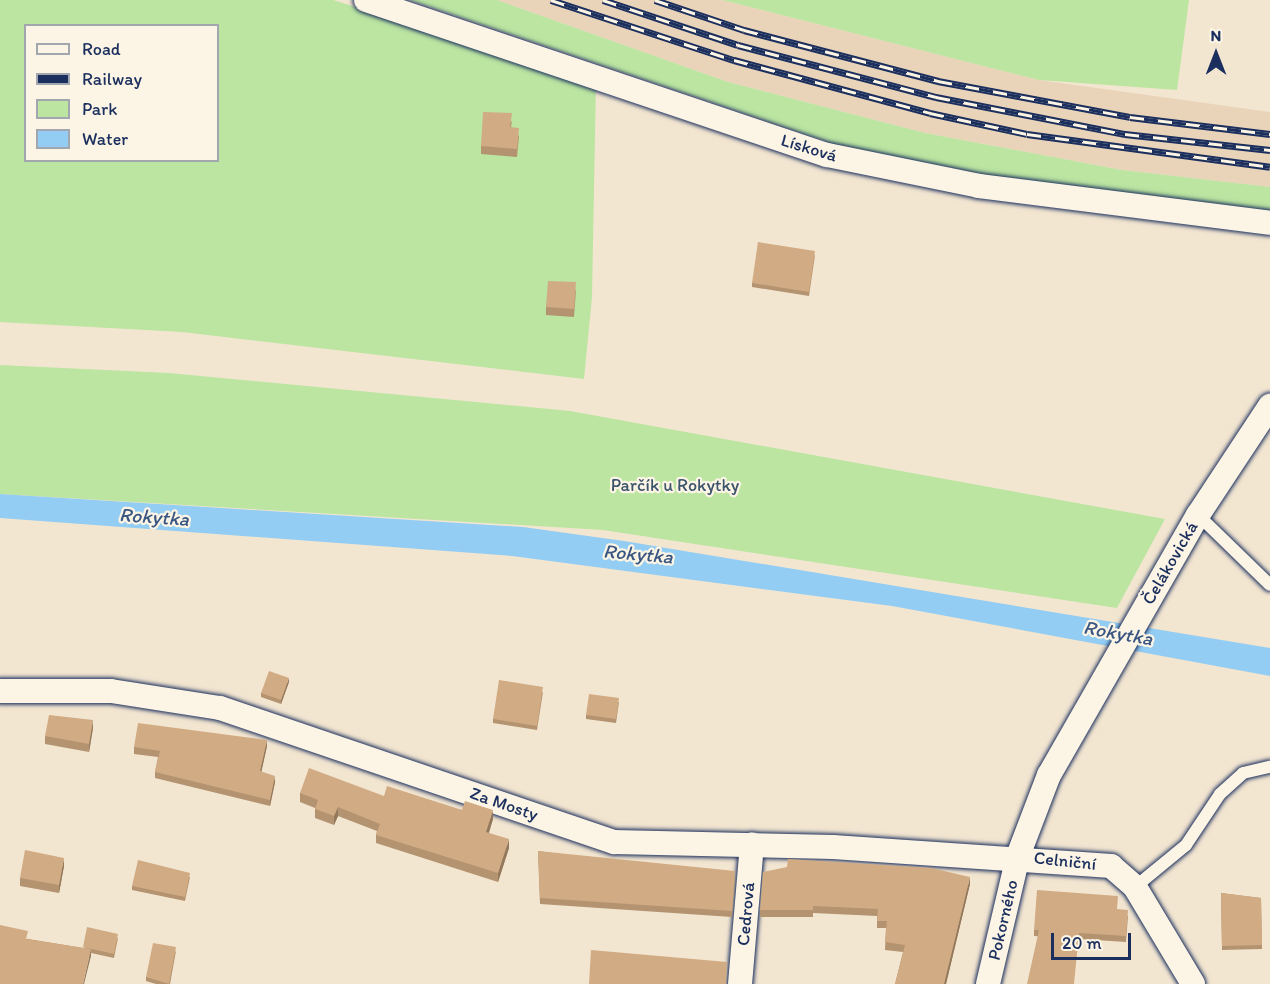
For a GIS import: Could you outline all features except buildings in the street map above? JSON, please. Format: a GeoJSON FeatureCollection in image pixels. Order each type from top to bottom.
{"type":"FeatureCollection","features":[{"type":"Feature","properties":{"kind":"street","name":"Lísková"},"geometry":{"type":"LineString","coordinates":[[366,0],[827,155],[979,186],[1270,223]]}},
{"type":"Feature","properties":{"kind":"street","name":"Čelákovická"},"geometry":{"type":"LineString","coordinates":[[1018,856],[1049,775],[1198,515],[1270,406]]}},
{"type":"Feature","properties":{"kind":"street","name":"Za Mosty"},"geometry":{"type":"LineString","coordinates":[[0,691],[111,691],[220,708],[614,842],[1018,856]]}},
{"type":"Feature","properties":{"kind":"street","name":"Cedrová"},"geometry":{"type":"LineString","coordinates":[[740,984],[752,845]]}},
{"type":"Feature","properties":{"kind":"street","name":"Celniční"},"geometry":{"type":"LineString","coordinates":[[1018,856],[1111,866],[1136,887],[1193,984]]}},
{"type":"Feature","properties":{"kind":"street","name":"Pokorného"},"geometry":{"type":"LineString","coordinates":[[988,984],[1018,856]]}},
{"type":"Feature","properties":{"kind":"lane"},"geometry":{"type":"LineString","coordinates":[[1198,515],[1270,585]]}},
{"type":"Feature","properties":{"kind":"lane"},"geometry":{"type":"LineString","coordinates":[[1136,887],[1186,845],[1220,794],[1243,773],[1270,766]]}},
{"type":"Feature","properties":{"kind":"shaded area"},"geometry":{"type":"Polygon","coordinates":[[[497,0],[722,0],[1039,80],[1270,112],[1270,187],[1122,170],[925,133],[728,82],[497,0]]]}},
{"type":"Feature","properties":{"kind":"green space"},"geometry":{"type":"Polygon","coordinates":[[[0,0],[333,0],[596,82],[592,297],[584,379],[182,332],[0,322],[0,0]]]}},
{"type":"Feature","properties":{"kind":"green space"},"geometry":{"type":"Polygon","coordinates":[[[410,0],[497,0],[728,82],[925,133],[1122,170],[1270,187],[1270,223],[1215,219],[861,153],[410,0]]]}},
{"type":"Feature","properties":{"kind":"green space"},"geometry":{"type":"Polygon","coordinates":[[[722,0],[1189,0],[1177,90],[1039,80],[722,0]]]}},
{"type":"Feature","properties":{"kind":"green space","name":"Parčík u Rokytky"},"geometry":{"type":"Polygon","coordinates":[[[0,365],[169,373],[570,411],[1165,519],[1117,608],[603,530],[0,494],[0,365]]]}},
{"type":"Feature","properties":{"kind":"water","name":"Rokytka"},"geometry":{"type":"Polygon","coordinates":[[[0,494],[523,527],[624,541],[1270,648],[1270,676],[892,606],[512,556],[0,518],[0,494]]]}},
{"type":"Feature","properties":{"kind":"railway"},"geometry":{"type":"LineString","coordinates":[[551,0],[734,60],[930,113],[1027,134],[1270,167]]}},
{"type":"Feature","properties":{"kind":"railway"},"geometry":{"type":"LineString","coordinates":[[603,0],[738,45],[936,97],[1125,134],[1270,150]]}},
{"type":"Feature","properties":{"kind":"railway"},"geometry":{"type":"LineString","coordinates":[[655,0],[744,30],[938,81],[1130,117],[1270,134]]}}]}
